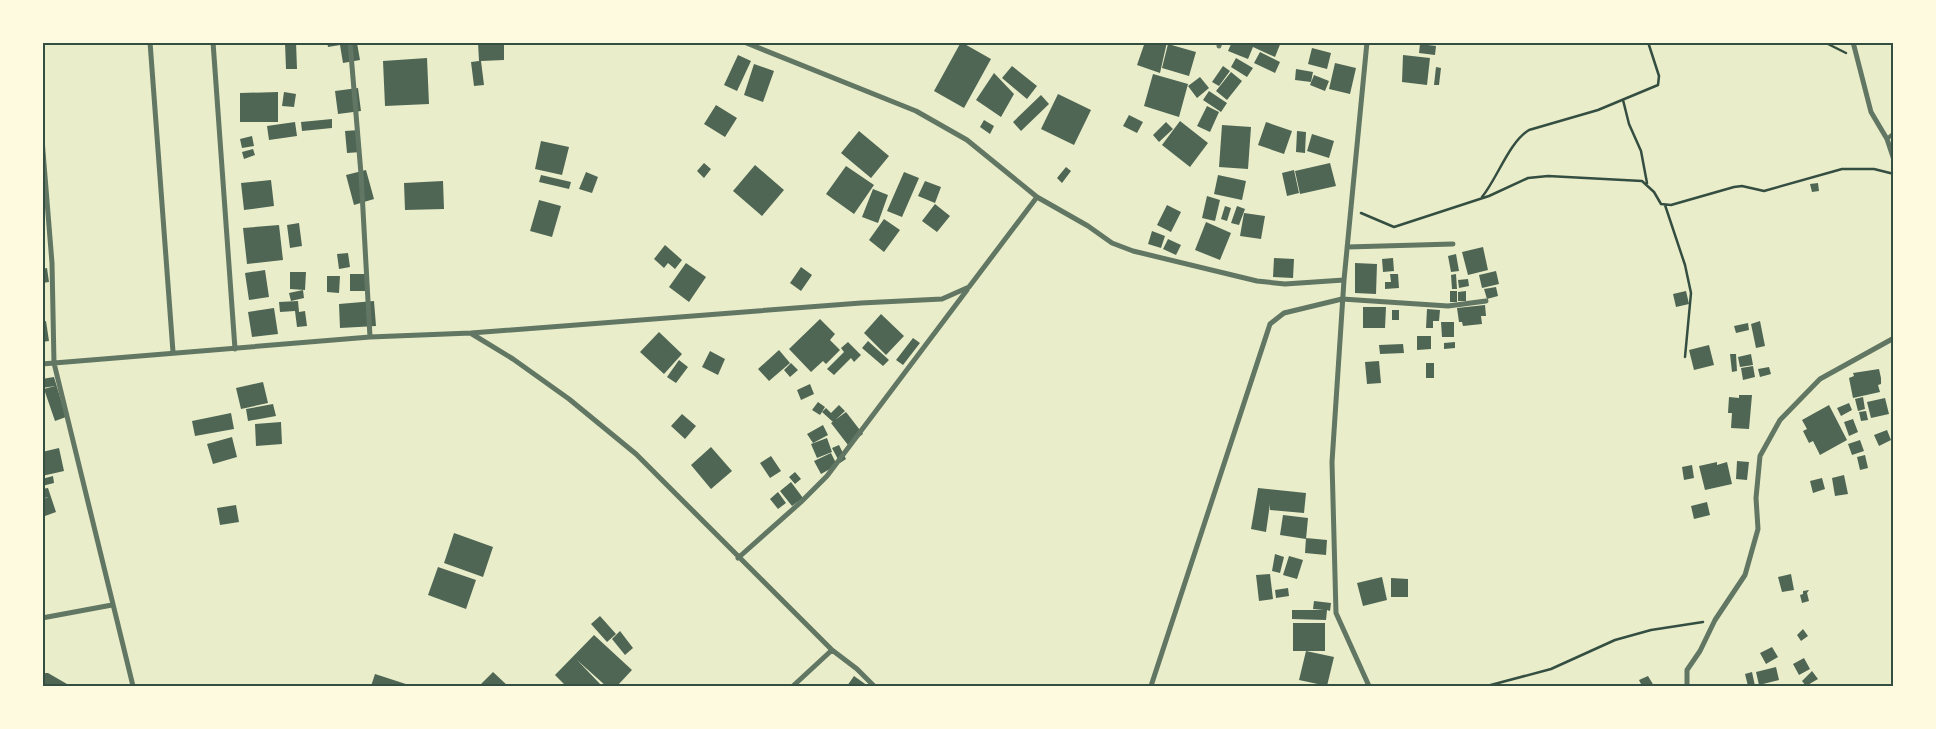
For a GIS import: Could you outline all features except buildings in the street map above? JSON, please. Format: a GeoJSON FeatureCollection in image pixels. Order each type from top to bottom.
{"type":"FeatureCollection","features":[{"type":"Feature","properties":{"kind":"street"},"geometry":{"type":"LineString","coordinates":[[150,42],[173,352]]}},
{"type":"Feature","properties":{"kind":"street"},"geometry":{"type":"LineString","coordinates":[[212,42],[235,348]]}},
{"type":"Feature","properties":{"kind":"street"},"geometry":{"type":"LineString","coordinates":[[350,42],[361,174],[370,337]]}},
{"type":"Feature","properties":{"kind":"street"},"geometry":{"type":"LineString","coordinates":[[744,42],[916,111],[966,140],[1037,197],[1088,226],[1112,243],[1133,251],[1257,282],[1285,284],[1344,280]]}},
{"type":"Feature","properties":{"kind":"street"},"geometry":{"type":"LineString","coordinates":[[1367,42],[1342,299],[1332,462],[1336,613],[1369,686]]}},
{"type":"Feature","properties":{"kind":"street"},"geometry":{"type":"LineString","coordinates":[[1853,42],[1871,112],[1887,139],[1894,160]]}},
{"type":"Feature","properties":{"kind":"street"},"geometry":{"type":"LineString","coordinates":[[42,139],[52,262],[54,363],[133,686]]}},
{"type":"Feature","properties":{"kind":"street"},"geometry":{"type":"LineString","coordinates":[[738,558],[801,502],[827,476],[1037,197]]}},
{"type":"Feature","properties":{"kind":"street"},"geometry":{"type":"LineString","coordinates":[[1347,247],[1453,244]]}},
{"type":"Feature","properties":{"kind":"street"},"geometry":{"type":"LineString","coordinates":[[42,364],[370,337],[471,333],[861,303],[930,301],[956,295],[969,287]]}},
{"type":"Feature","properties":{"kind":"street"},"geometry":{"type":"LineString","coordinates":[[1152,686],[1270,324],[1284,313],[1342,299],[1448,306],[1486,301]]}},
{"type":"Feature","properties":{"kind":"street"},"geometry":{"type":"LineString","coordinates":[[471,333],[513,359],[568,399],[636,454],[832,650],[857,669],[874,686]]}},
{"type":"Feature","properties":{"kind":"street"},"geometry":{"type":"LineString","coordinates":[[1687,686],[1687,670],[1700,651],[1714,620],[1745,575],[1758,529],[1756,498],[1760,456],[1780,420],[1820,379],[1894,338]]}},
{"type":"Feature","properties":{"kind":"street"},"geometry":{"type":"LineString","coordinates":[[42,618],[112,605]]}},
{"type":"Feature","properties":{"kind":"street"},"geometry":{"type":"LineString","coordinates":[[793,686],[832,650]]}},
{"type":"Feature","properties":{"kind":"lane"},"geometry":{"type":"LineString","coordinates":[[1887,139],[1894,132]]}},
{"type":"Feature","properties":{"kind":"path"},"geometry":{"type":"LineString","coordinates":[[1481,198],[1524,133],[1537,127],[1598,110],[1658,85],[1659,76],[1648,42]]}},
{"type":"Feature","properties":{"kind":"path"},"geometry":{"type":"LineString","coordinates":[[1824,42],[1856,56]]}},
{"type":"Feature","properties":{"kind":"path"},"geometry":{"type":"LineString","coordinates":[[1623,100],[1629,124],[1641,151],[1647,184]]}},
{"type":"Feature","properties":{"kind":"path"},"geometry":{"type":"LineString","coordinates":[[1351,208],[1394,227],[1481,198],[1528,178],[1548,176],[1642,181],[1654,192],[1658,201],[1665,205],[1698,200],[1742,186],[1764,191],[1842,169],[1874,169],[1894,174]]}},
{"type":"Feature","properties":{"kind":"path"},"geometry":{"type":"LineString","coordinates":[[1665,205],[1685,265],[1691,293],[1686,357]]}},
{"type":"Feature","properties":{"kind":"path"},"geometry":{"type":"LineString","coordinates":[[1487,686],[1551,669],[1615,640],[1651,630],[1714,620]]}}]}
